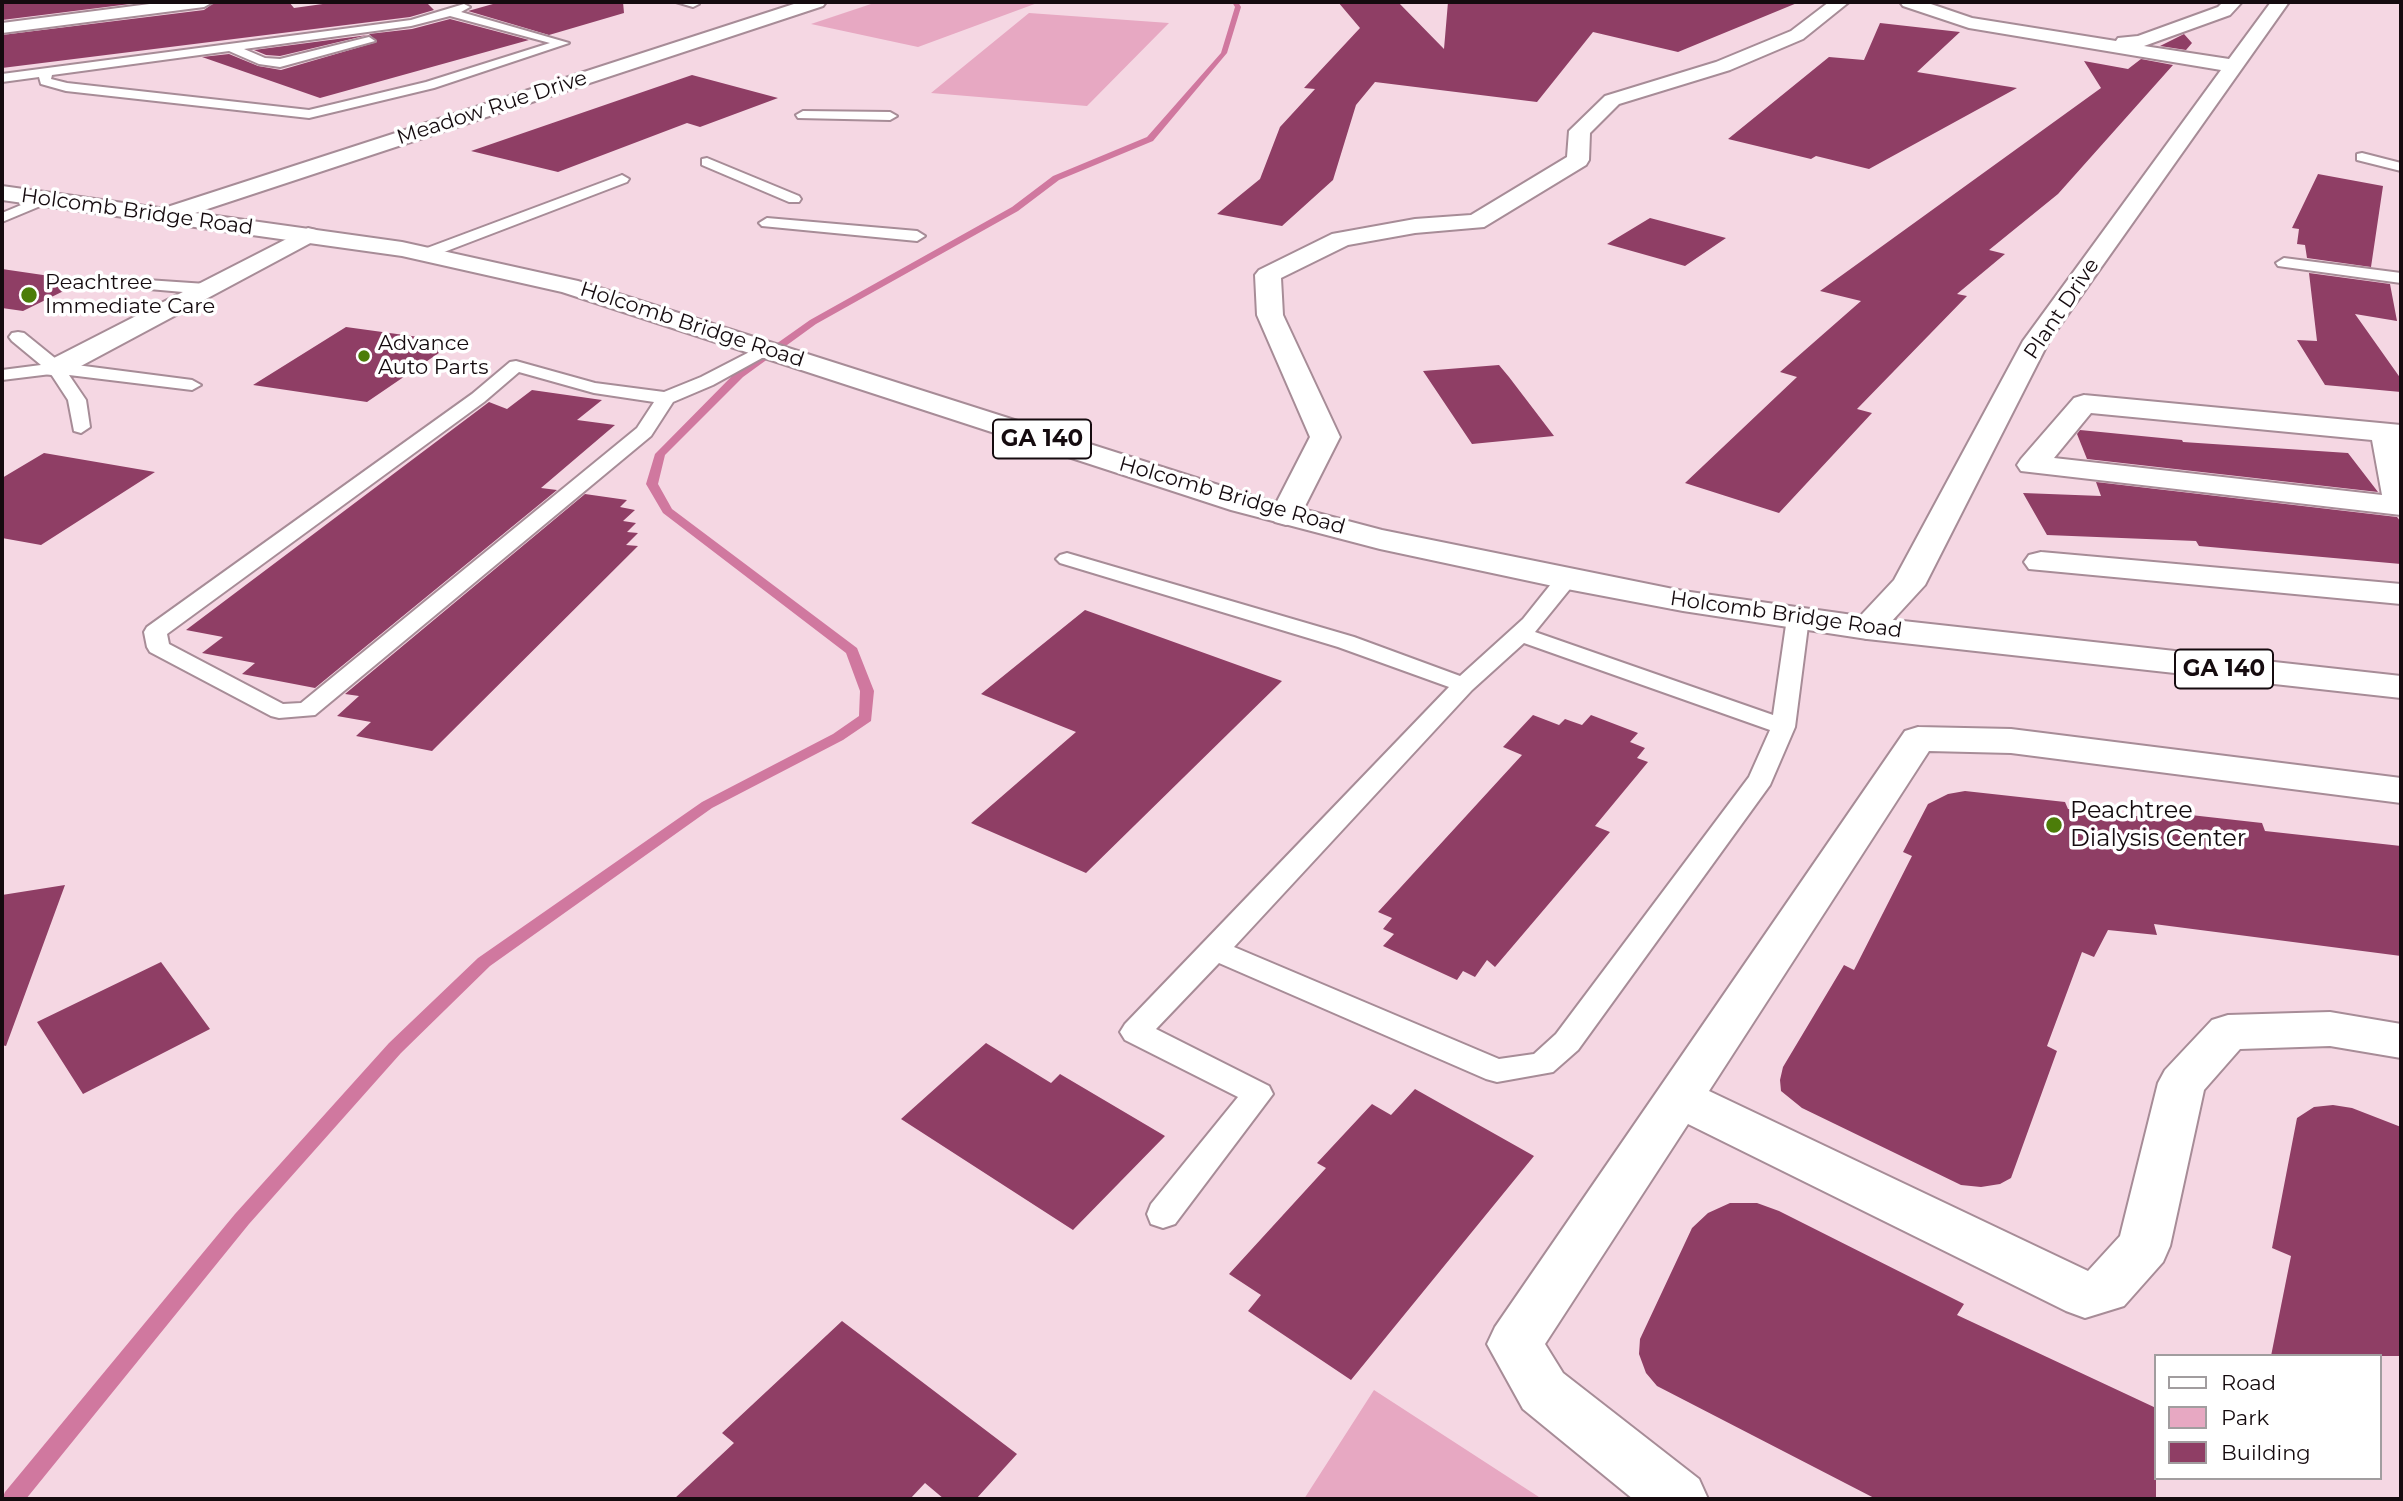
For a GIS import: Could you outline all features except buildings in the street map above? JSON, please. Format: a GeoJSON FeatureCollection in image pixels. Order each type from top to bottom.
{"type":"FeatureCollection","features":[{"type":"Feature","properties":{"kind":"street"},"geometry":{"type":"LineString","coordinates":[[2,29],[204,2]]}},
{"type":"Feature","properties":{"kind":"street","name":"Meadow Rue Drive"},"geometry":{"type":"LineString","coordinates":[[166,215],[817,2]]}},
{"type":"Feature","properties":{"kind":"street"},"geometry":{"type":"LineString","coordinates":[[1286,515],[1325,437],[1270,314],[1268,275],[1341,239],[1415,226],[1476,222],[1578,160],[1580,131],[1612,100],[1723,66],[1797,35],[1840,2]]}},
{"type":"Feature","properties":{"kind":"street"},"geometry":{"type":"LineString","coordinates":[[1909,2],[1969,23],[2234,66]]}},
{"type":"Feature","properties":{"kind":"street"},"geometry":{"type":"LineString","coordinates":[[2098,43],[2140,41],[2224,10],[2234,2]]}},
{"type":"Feature","properties":{"kind":"street","name":"Plant Drive"},"geometry":{"type":"LineString","coordinates":[[1867,628],[1908,585],[2036,341],[2280,2]]}},
{"type":"Feature","properties":{"kind":"street","name":"Holcomb Bridge Road"},"geometry":{"type":"LineString","coordinates":[[2,194],[308,235],[425,254],[569,286],[1242,503],[1380,539],[1567,579],[1684,601],[1867,628],[2246,672],[2401,687]]}},
{"type":"Feature","properties":{"kind":"street"},"geometry":{"type":"LineString","coordinates":[[56,368],[308,235]]}},
{"type":"Feature","properties":{"kind":"street"},"geometry":{"type":"LineString","coordinates":[[2084,404],[2393,434],[2400,506],[2032,465],[2084,404]]}},
{"type":"Feature","properties":{"kind":"street"},"geometry":{"type":"LineString","coordinates":[[2041,562],[2401,594]]}},
{"type":"Feature","properties":{"kind":"street"},"geometry":{"type":"LineString","coordinates":[[1678,1499],[1544,1391],[1515,1344],[1918,739],[2011,741],[2401,791]]}},
{"type":"Feature","properties":{"kind":"street"},"geometry":{"type":"LineString","coordinates":[[1678,1098],[2085,1295],[2105,1290],[2144,1246],[2182,1083],[2228,1032],[2330,1029],[2401,1041]]}},
{"type":"Feature","properties":{"kind":"lane"},"geometry":{"type":"LineString","coordinates":[[2,78],[411,23],[450,13],[470,2]]}},
{"type":"Feature","properties":{"kind":"lane"},"geometry":{"type":"LineString","coordinates":[[47,72],[45,81],[66,87],[309,114],[327,112],[430,85],[563,43],[450,13]]}},
{"type":"Feature","properties":{"kind":"lane"},"geometry":{"type":"LineString","coordinates":[[228,46],[263,61],[290,62],[393,34],[411,23]]}},
{"type":"Feature","properties":{"kind":"lane"},"geometry":{"type":"LineString","coordinates":[[803,115],[890,116]]}},
{"type":"Feature","properties":{"kind":"lane"},"geometry":{"type":"LineString","coordinates":[[2362,157],[2401,167]]}},
{"type":"Feature","properties":{"kind":"lane"},"geometry":{"type":"LineString","coordinates":[[707,162],[794,199]]}},
{"type":"Feature","properties":{"kind":"lane"},"geometry":{"type":"LineString","coordinates":[[425,254],[622,179]]}},
{"type":"Feature","properties":{"kind":"lane"},"geometry":{"type":"LineString","coordinates":[[2,218],[44,199]]}},
{"type":"Feature","properties":{"kind":"lane"},"geometry":{"type":"LineString","coordinates":[[767,223],[917,236]]}},
{"type":"Feature","properties":{"kind":"lane"},"geometry":{"type":"LineString","coordinates":[[2284,262],[2401,278]]}},
{"type":"Feature","properties":{"kind":"lane"},"geometry":{"type":"LineString","coordinates":[[132,284],[206,289]]}},
{"type":"Feature","properties":{"kind":"lane"},"geometry":{"type":"LineString","coordinates":[[18,337],[56,368],[76,400],[80,426]]}},
{"type":"Feature","properties":{"kind":"lane"},"geometry":{"type":"LineString","coordinates":[[666,398],[644,432],[307,710],[279,711],[159,647],[155,632],[478,398],[516,366],[594,388],[666,398],[707,381],[765,349]]}},
{"type":"Feature","properties":{"kind":"lane"},"geometry":{"type":"LineString","coordinates":[[2,375],[56,368],[192,385]]}},
{"type":"Feature","properties":{"kind":"lane"},"geometry":{"type":"LineString","coordinates":[[1067,559],[1346,642],[1464,685]]}},
{"type":"Feature","properties":{"kind":"lane"},"geometry":{"type":"LineString","coordinates":[[1163,1214],[1258,1094],[1135,1032],[1464,685],[1531,624],[1567,579]]}},
{"type":"Feature","properties":{"kind":"lane"},"geometry":{"type":"LineString","coordinates":[[1215,950],[1497,1071],[1542,1064],[1567,1042],[1761,779],[1783,727],[1798,618]]}},
{"type":"Feature","properties":{"kind":"lane"},"geometry":{"type":"LineString","coordinates":[[1520,634],[1783,727]]}},
{"type":"Feature","properties":{"kind":"green space"},"geometry":{"type":"Polygon","coordinates":[[[877,2],[1040,2],[918,47],[811,24],[877,2]]]}},
{"type":"Feature","properties":{"kind":"green space"},"geometry":{"type":"Polygon","coordinates":[[[1029,13],[1169,23],[1087,106],[931,93],[1029,13]]]}},
{"type":"Feature","properties":{"kind":"green space"},"geometry":{"type":"Polygon","coordinates":[[[1374,1390],[1542,1499],[1304,1499],[1374,1390]]]}},
{"type":"Feature","properties":{"kind":"waterway"},"geometry":{"type":"LineString","coordinates":[[13,1499],[242,1219],[395,1048],[484,962],[707,805],[838,737],[866,718],[867,691],[852,651],[667,511],[652,484],[660,454],[739,375],[813,322],[1015,209],[1056,178],[1150,139],[1224,53],[1238,7],[1235,2]]}},
{"type":"Feature","properties":{"kind":"place","name":"Peachtree Immediate Care"},"geometry":{"type":"Point","coordinates":[29,295]}},
{"type":"Feature","properties":{"kind":"place","name":"Advance Auto Parts"},"geometry":{"type":"Point","coordinates":[364,356]}},
{"type":"Feature","properties":{"kind":"place","name":"Peachtree Dialysis Center"},"geometry":{"type":"Point","coordinates":[2054,825]}}]}
